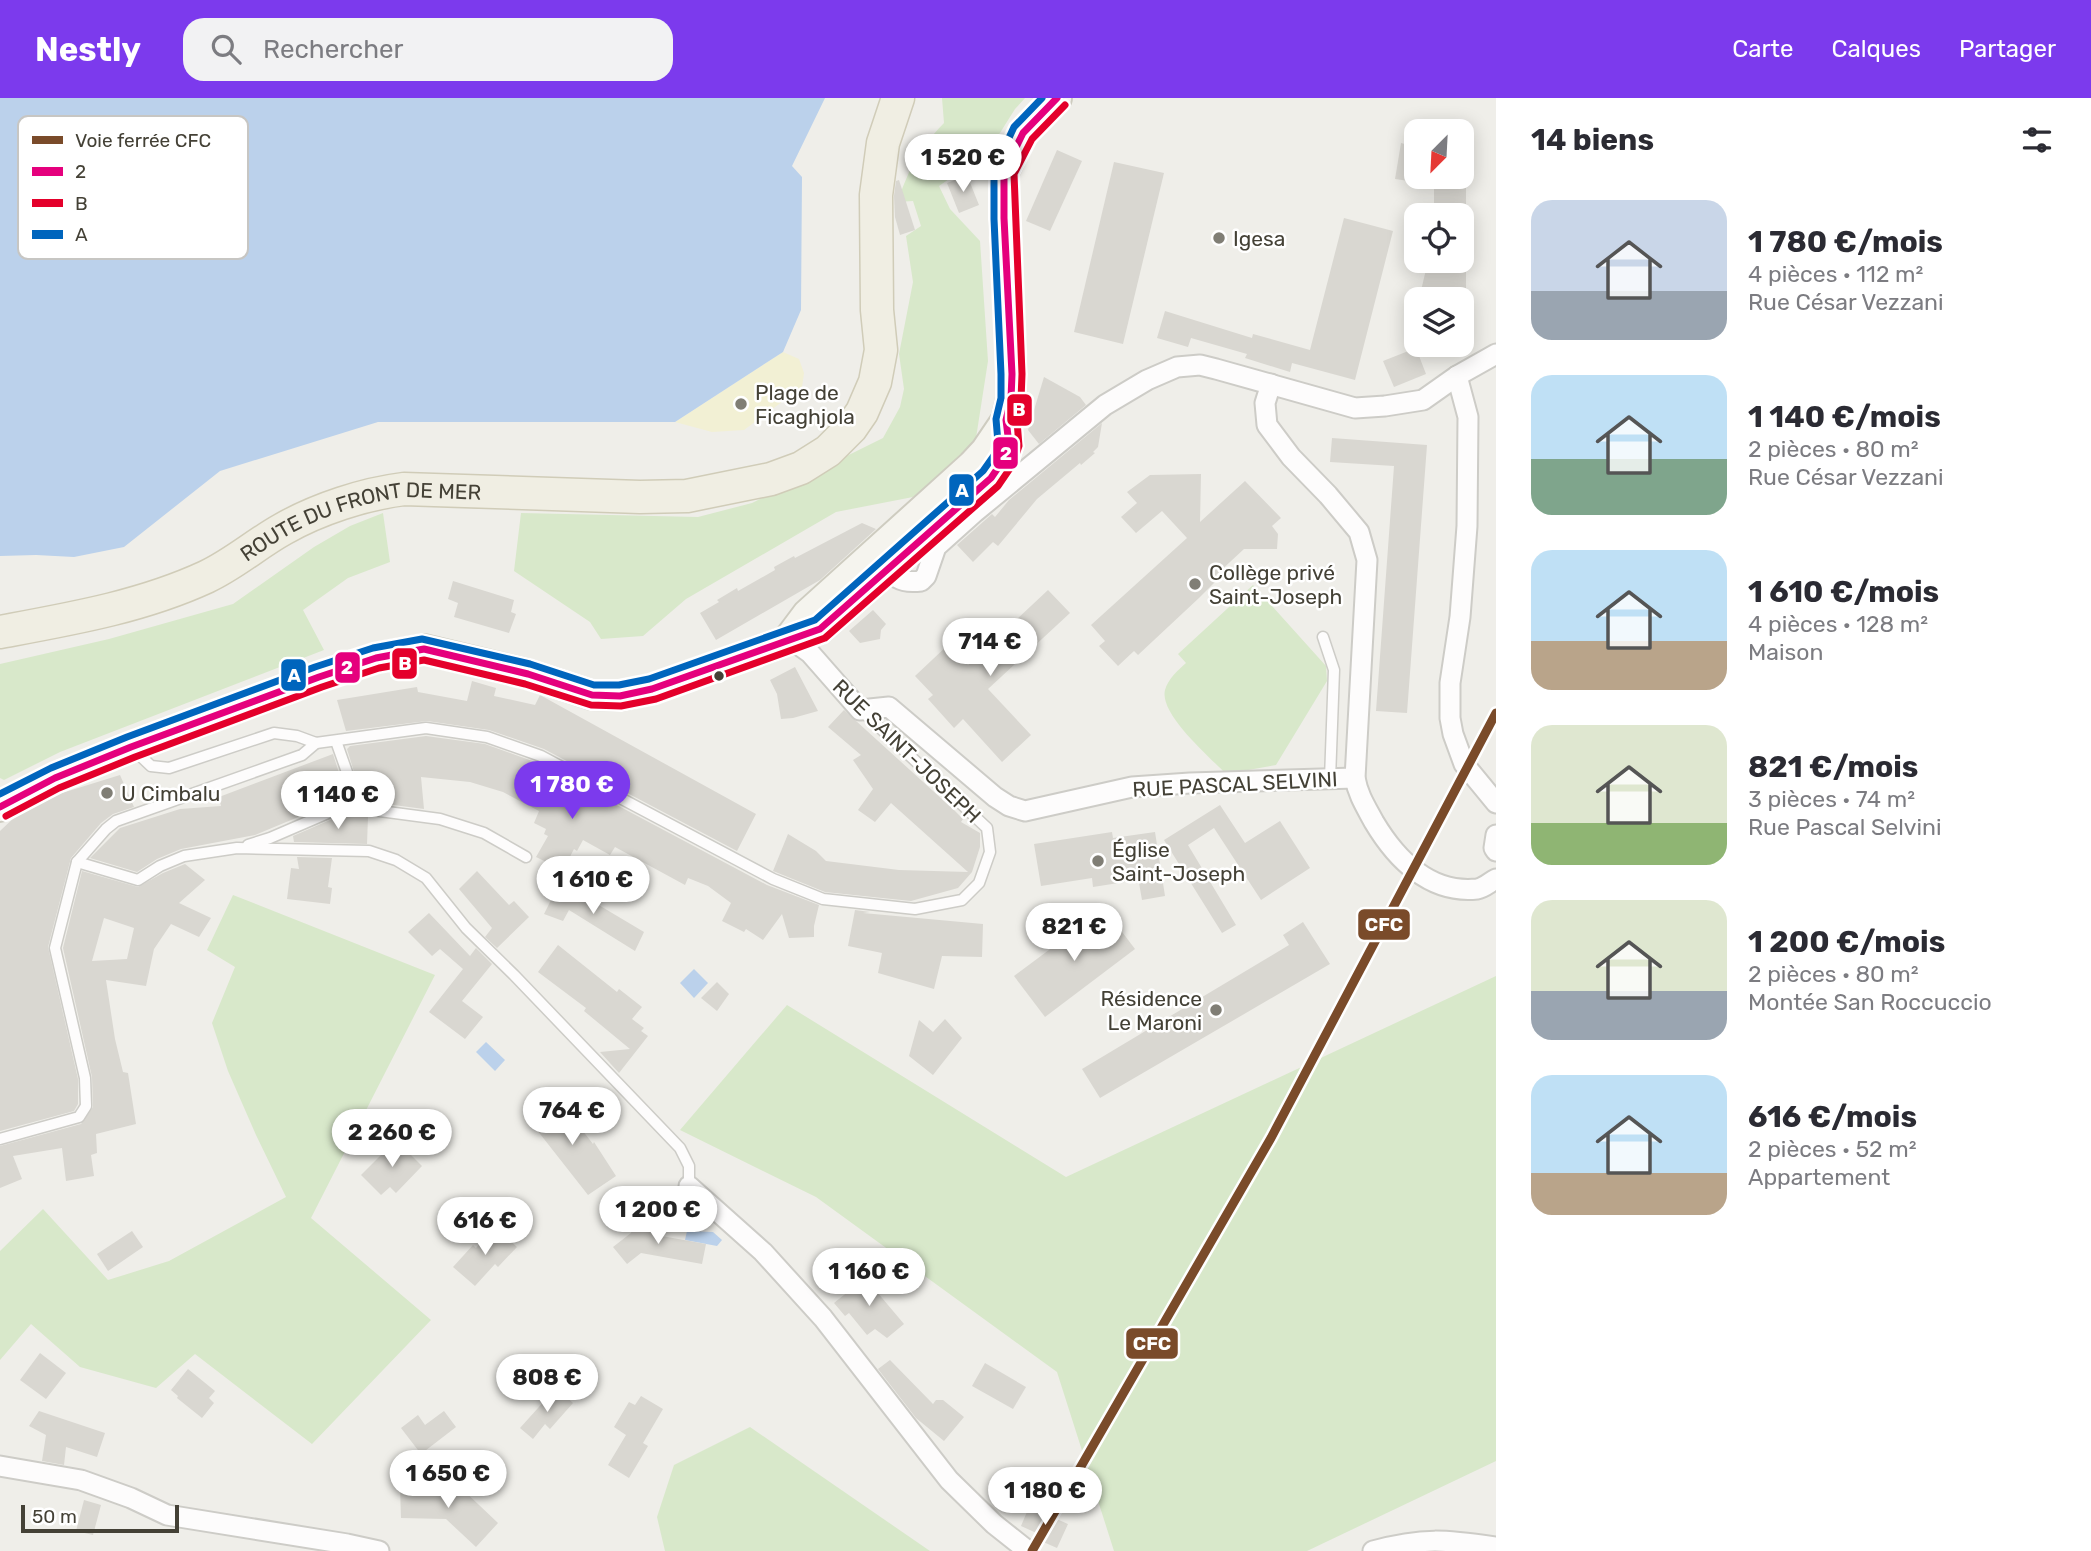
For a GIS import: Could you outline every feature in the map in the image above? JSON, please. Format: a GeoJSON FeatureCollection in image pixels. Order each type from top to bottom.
{"type":"FeatureCollection","features":[{"type":"Feature","properties":{"kind":"main road","name":"ROUTE DU FRONT DE MER"},"geometry":{"type":"LineString","coordinates":[[0,632],[140,602],[225,567],[284,528],[374,493],[404,489],[640,497],[687,496],[736,485],[788,455],[814,437],[833,416],[858,370],[877,310],[876,195],[883,143],[898,98]]}},
{"type":"Feature","properties":{"kind":"main road"},"geometry":{"type":"LineString","coordinates":[[0,807],[55,778],[131,747],[376,658],[424,649],[528,674],[592,695],[620,696],[652,689],[789,638],[807,614],[881,562],[991,478],[1004,459],[1009,444],[1006,420],[1011,399],[1012,374],[1004,172],[1023,134],[1057,98]]}},
{"type":"Feature","properties":{"kind":"street"},"geometry":{"type":"LineString","coordinates":[[881,562],[897,579],[908,583],[922,581],[936,547],[975,512],[1105,405],[1147,380],[1177,367],[1200,365],[1355,408],[1423,400],[1457,376],[1496,355]]}},
{"type":"Feature","properties":{"kind":"street"},"geometry":{"type":"LineString","coordinates":[[1457,376],[1468,417],[1467,526],[1460,617],[1448,701],[1453,734],[1464,764],[1496,803]]}},
{"type":"Feature","properties":{"kind":"street"},"geometry":{"type":"LineString","coordinates":[[1271,384],[1265,403],[1267,425],[1291,457],[1359,532],[1367,559],[1355,778],[1358,794],[1379,830],[1395,852],[1414,871],[1439,884],[1464,888],[1480,889],[1496,879]]}},
{"type":"Feature","properties":{"kind":"street","name":"RUE SAINT-JOSEPH"},"geometry":{"type":"LineString","coordinates":[[789,638],[810,653],[860,710]]}},
{"type":"Feature","properties":{"kind":"street","name":"RUE PASCAL SELVINI"},"geometry":{"type":"LineString","coordinates":[[860,710],[889,707],[995,797],[1009,806],[1025,811],[1132,787],[1355,778]]}},
{"type":"Feature","properties":{"kind":"street"},"geometry":{"type":"LineString","coordinates":[[1496,835],[1496,851]]}},
{"type":"Feature","properties":{"kind":"street"},"geometry":{"type":"LineString","coordinates":[[689,1186],[763,1252],[823,1318],[949,1480],[994,1524],[1028,1551]]}},
{"type":"Feature","properties":{"kind":"street"},"geometry":{"type":"LineString","coordinates":[[0,1466],[81,1480],[131,1498],[167,1515],[379,1551]]}},
{"type":"Feature","properties":{"kind":"street"},"geometry":{"type":"LineString","coordinates":[[1373,1551],[1405,1542],[1442,1539],[1496,1547]]}},
{"type":"Feature","properties":{"kind":"lane"},"geometry":{"type":"LineString","coordinates":[[1323,637],[1334,670],[1330,779]]}},
{"type":"Feature","properties":{"kind":"lane","name":"RUE SAINT-JOSEPH"},"geometry":{"type":"LineString","coordinates":[[316,743],[426,728],[487,737],[541,756],[773,879],[823,899],[915,909],[962,900],[979,883],[985,872],[990,852],[987,828],[860,710]]}},
{"type":"Feature","properties":{"kind":"lane"},"geometry":{"type":"LineString","coordinates":[[0,1139],[79,1116],[86,1106],[85,1078],[55,948],[77,862],[116,821],[302,755],[316,743],[297,736],[274,733],[169,768],[151,766],[131,747]]}},
{"type":"Feature","properties":{"kind":"lane"},"geometry":{"type":"LineString","coordinates":[[336,741],[354,792],[356,808]]}},
{"type":"Feature","properties":{"kind":"lane"},"geometry":{"type":"LineString","coordinates":[[77,862],[138,880],[160,866],[184,856],[237,848],[270,838],[335,810],[356,808],[440,819],[484,833],[526,857]]}},
{"type":"Feature","properties":{"kind":"lane"},"geometry":{"type":"LineString","coordinates":[[237,848],[369,851],[396,860],[426,877],[466,928],[680,1148],[689,1166],[689,1186]]}},
{"type":"Feature","properties":{"kind":"green space"},"geometry":{"type":"Polygon","coordinates":[[[942,98],[1025,98],[988,152],[939,186],[950,209],[980,241],[988,361],[976,438],[954,465],[913,497],[836,512],[686,599],[643,636],[601,639],[590,622],[514,571],[521,513],[698,517],[752,503],[883,438],[900,407],[904,389],[899,354],[913,282],[906,236],[921,226],[913,201],[897,202],[916,160],[944,123],[942,98]]]}},
{"type":"Feature","properties":{"kind":"green space"},"geometry":{"type":"Polygon","coordinates":[[[383,513],[390,562],[348,578],[303,610],[324,650],[60,752],[4,780],[0,778],[0,664],[109,639],[233,604],[314,547],[350,526],[383,513]]]}},
{"type":"Feature","properties":{"kind":"green space"},"geometry":{"type":"Polygon","coordinates":[[[1253,585],[1326,666],[1327,681],[1276,765],[1226,774],[1177,723],[1165,700],[1165,690],[1171,678],[1186,663],[1178,654],[1253,585]]]}},
{"type":"Feature","properties":{"kind":"green space"},"geometry":{"type":"Polygon","coordinates":[[[233,895],[435,975],[311,1218],[431,1320],[312,1444],[195,1354],[156,1388],[80,1367],[31,1324],[0,1360],[0,1251],[43,1209],[108,1280],[169,1261],[286,1197],[228,1071],[212,1023],[235,967],[207,950],[233,895]]]}},
{"type":"Feature","properties":{"kind":"green space"},"geometry":{"type":"Polygon","coordinates":[[[1496,976],[1496,1461],[1307,1551],[1114,1551],[1057,1372],[816,1197],[680,1130],[787,1005],[1066,1177],[1496,976]]]}},
{"type":"Feature","properties":{"kind":"green space"},"geometry":{"type":"Polygon","coordinates":[[[750,1427],[930,1551],[665,1551],[657,1517],[674,1465],[750,1427]]]}},
{"type":"Feature","properties":{"kind":"sand","name":"Plage de Ficaghjola"},"geometry":{"type":"Polygon","coordinates":[[[783,352],[799,359],[804,373],[802,387],[744,430],[712,432],[675,422],[783,352]]]}},
{"type":"Feature","properties":{"kind":"water"},"geometry":{"type":"Polygon","coordinates":[[[0,98],[825,98],[792,166],[802,177],[801,310],[783,352],[675,422],[378,422],[220,471],[124,547],[74,557],[0,556],[0,98]]]}},
{"type":"Feature","properties":{"kind":"water"},"geometry":{"type":"Polygon","coordinates":[[[694,969],[708,983],[694,998],[680,983],[694,969]]]}},
{"type":"Feature","properties":{"kind":"water"},"geometry":{"type":"Polygon","coordinates":[[[486,1042],[505,1060],[495,1071],[476,1052],[486,1042]]]}},
{"type":"Feature","properties":{"kind":"water"},"geometry":{"type":"Polygon","coordinates":[[[687,1231],[713,1232],[722,1240],[717,1246],[685,1240],[687,1231]]]}},
{"type":"Feature","properties":{"kind":"building"},"geometry":{"type":"Polygon","coordinates":[[[1401,143],[1404,144],[1404,180],[1395,179],[1401,143]]]}},
{"type":"Feature","properties":{"kind":"building"},"geometry":{"type":"Polygon","coordinates":[[[1057,150],[1082,161],[1050,231],[1026,221],[1057,150]]]}},
{"type":"Feature","properties":{"kind":"building"},"geometry":{"type":"Polygon","coordinates":[[[1114,162],[1164,173],[1123,344],[1074,332],[1114,162]]]}},
{"type":"Feature","properties":{"kind":"building"},"geometry":{"type":"Polygon","coordinates":[[[967,175],[979,205],[959,213],[947,183],[967,175]]]}},
{"type":"Feature","properties":{"kind":"building"},"geometry":{"type":"Polygon","coordinates":[[[899,180],[915,230],[900,235],[895,217],[894,196],[896,181],[899,180]]]}},
{"type":"Feature","properties":{"kind":"building"},"geometry":{"type":"Polygon","coordinates":[[[1434,189],[1466,189],[1466,203],[1434,203],[1434,189]]]}},
{"type":"Feature","properties":{"kind":"building"},"geometry":{"type":"Polygon","coordinates":[[[1344,218],[1393,231],[1355,380],[1292,363],[1290,372],[1245,358],[1247,354],[1191,338],[1188,347],[1157,338],[1165,311],[1252,338],[1253,334],[1310,350],[1344,218]]]}},
{"type":"Feature","properties":{"kind":"building"},"geometry":{"type":"Polygon","coordinates":[[[1425,273],[1466,273],[1466,287],[1422,287],[1425,273]]]}},
{"type":"Feature","properties":{"kind":"building"},"geometry":{"type":"Polygon","coordinates":[[[1404,353],[1404,357],[1419,357],[1426,374],[1394,387],[1383,361],[1404,353]]]}},
{"type":"Feature","properties":{"kind":"building"},"geometry":{"type":"Polygon","coordinates":[[[1044,377],[1080,397],[1086,405],[1039,444],[1028,430],[1044,377]]]}},
{"type":"Feature","properties":{"kind":"building"},"geometry":{"type":"Polygon","coordinates":[[[1102,423],[1098,447],[1093,452],[1095,453],[1037,499],[998,546],[993,542],[973,562],[957,545],[992,514],[995,517],[1009,500],[1102,423]]]}},
{"type":"Feature","properties":{"kind":"building"},"geometry":{"type":"Polygon","coordinates":[[[1332,438],[1427,445],[1407,713],[1376,711],[1394,466],[1330,462],[1332,438]]]}},
{"type":"Feature","properties":{"kind":"building"},"geometry":{"type":"Polygon","coordinates":[[[1201,474],[1200,522],[1245,481],[1281,518],[1272,526],[1278,534],[1277,549],[1244,549],[1216,575],[1219,578],[1199,598],[1138,655],[1134,651],[1118,666],[1099,646],[1105,641],[1091,625],[1187,538],[1162,511],[1136,533],[1121,517],[1137,503],[1127,492],[1150,475],[1201,474]]]}},
{"type":"Feature","properties":{"kind":"building"},"geometry":{"type":"Polygon","coordinates":[[[862,523],[876,529],[820,580],[716,640],[700,613],[737,588],[738,591],[775,570],[774,567],[862,523]]]}},
{"type":"Feature","properties":{"kind":"building"},"geometry":{"type":"Polygon","coordinates":[[[453,581],[514,600],[511,612],[516,614],[509,633],[454,617],[458,603],[448,599],[453,581]]]}},
{"type":"Feature","properties":{"kind":"building"},"geometry":{"type":"Polygon","coordinates":[[[1048,590],[1070,613],[988,689],[1031,735],[1002,762],[963,719],[954,728],[928,699],[933,695],[915,676],[949,644],[968,665],[1048,590]]]}},
{"type":"Feature","properties":{"kind":"building"},"geometry":{"type":"Polygon","coordinates":[[[873,610],[886,624],[881,630],[880,639],[860,643],[849,631],[873,610]]]}},
{"type":"Feature","properties":{"kind":"building"},"geometry":{"type":"Polygon","coordinates":[[[795,667],[818,711],[781,719],[777,694],[770,680],[795,667]]]}},
{"type":"Feature","properties":{"kind":"building"},"geometry":{"type":"Polygon","coordinates":[[[472,681],[496,688],[494,696],[535,705],[540,695],[756,814],[737,851],[544,749],[489,730],[427,721],[346,731],[337,700],[417,687],[418,692],[467,701],[472,681]]]}},
{"type":"Feature","properties":{"kind":"building"},"geometry":{"type":"Polygon","coordinates":[[[844,710],[955,811],[963,819],[961,822],[980,833],[980,847],[972,872],[958,888],[911,901],[825,892],[773,871],[788,834],[816,851],[826,861],[899,870],[968,872],[891,803],[875,822],[858,810],[873,789],[853,760],[861,755],[828,727],[844,710]]]}},
{"type":"Feature","properties":{"kind":"building"},"geometry":{"type":"Polygon","coordinates":[[[426,736],[485,744],[538,763],[767,885],[819,905],[814,937],[789,938],[782,914],[763,940],[746,929],[744,932],[722,921],[731,903],[708,886],[688,878],[685,885],[615,847],[610,855],[583,840],[577,851],[574,849],[563,870],[536,857],[548,836],[544,834],[546,829],[534,823],[539,811],[503,792],[470,782],[421,777],[424,809],[363,801],[347,749],[350,746],[426,736]]]}},
{"type":"Feature","properties":{"kind":"building"},"geometry":{"type":"Polygon","coordinates":[[[333,754],[348,801],[332,803],[255,835],[181,849],[157,859],[137,872],[90,858],[120,828],[180,809],[221,806],[219,797],[333,754]]]}},
{"type":"Feature","properties":{"kind":"building"},"geometry":{"type":"Polygon","coordinates":[[[120,775],[134,807],[113,814],[101,823],[71,858],[48,947],[78,1079],[78,1104],[74,1111],[0,1131],[0,831],[17,815],[62,793],[120,775]]]}},
{"type":"Feature","properties":{"kind":"building"},"geometry":{"type":"Polygon","coordinates":[[[1220,805],[1245,843],[1280,821],[1310,868],[1261,900],[1214,828],[1188,845],[1236,925],[1222,933],[1164,840],[1220,805]]]}},
{"type":"Feature","properties":{"kind":"building"},"geometry":{"type":"Polygon","coordinates":[[[337,817],[368,817],[367,844],[294,842],[293,836],[337,817]]]}},
{"type":"Feature","properties":{"kind":"building","name":"Église Saint-Joseph"},"geometry":{"type":"Polygon","coordinates":[[[1112,832],[1113,838],[1155,832],[1165,896],[1142,900],[1139,883],[1144,879],[1093,887],[1092,878],[1041,886],[1034,844],[1112,832]]]}},
{"type":"Feature","properties":{"kind":"building"},"geometry":{"type":"Polygon","coordinates":[[[297,857],[332,858],[328,887],[332,888],[330,904],[287,899],[291,868],[299,869],[297,857]]]}},
{"type":"Feature","properties":{"kind":"building"},"geometry":{"type":"Polygon","coordinates":[[[185,864],[205,880],[179,903],[211,918],[199,937],[171,924],[154,949],[146,986],[106,980],[115,1039],[123,1072],[128,1073],[136,1124],[96,1134],[97,1153],[91,1155],[94,1176],[66,1181],[62,1148],[13,1156],[22,1179],[0,1188],[0,1146],[81,1124],[93,1107],[92,1077],[63,948],[82,871],[138,887],[185,864]],[[104,918],[92,961],[127,959],[134,928],[104,918]]]}},
{"type":"Feature","properties":{"kind":"building"},"geometry":{"type":"Polygon","coordinates":[[[477,871],[509,905],[514,901],[529,917],[497,948],[485,937],[492,928],[459,889],[477,871]]]}},
{"type":"Feature","properties":{"kind":"building"},"geometry":{"type":"Polygon","coordinates":[[[560,882],[644,932],[635,951],[569,910],[563,921],[544,914],[560,882]]]}},
{"type":"Feature","properties":{"kind":"building"},"geometry":{"type":"Polygon","coordinates":[[[855,910],[870,912],[863,913],[983,924],[982,957],[942,956],[934,989],[878,973],[882,953],[848,946],[855,910]]]}},
{"type":"Feature","properties":{"kind":"building"},"geometry":{"type":"Polygon","coordinates":[[[1100,912],[1107,912],[1135,949],[1045,1017],[1014,976],[1100,912]]]}},
{"type":"Feature","properties":{"kind":"building"},"geometry":{"type":"Polygon","coordinates":[[[429,913],[470,956],[476,948],[492,964],[462,1001],[483,1017],[465,1039],[429,1012],[463,969],[440,949],[432,956],[408,932],[429,913]]]}},
{"type":"Feature","properties":{"kind":"building","name":"Résidence Le Maroni"},"geometry":{"type":"Polygon","coordinates":[[[1303,922],[1330,964],[1100,1098],[1082,1069],[1289,945],[1283,935],[1303,922]]]}},
{"type":"Feature","properties":{"kind":"building"},"geometry":{"type":"Polygon","coordinates":[[[558,945],[617,992],[619,989],[642,1007],[632,1019],[644,1028],[641,1031],[648,1036],[619,1073],[600,1052],[630,1049],[584,1011],[586,1008],[538,972],[558,945]]]}},
{"type":"Feature","properties":{"kind":"building"},"geometry":{"type":"Polygon","coordinates":[[[717,982],[729,994],[717,1011],[701,998],[717,982]]]}},
{"type":"Feature","properties":{"kind":"building"},"geometry":{"type":"Polygon","coordinates":[[[945,1019],[962,1038],[933,1075],[909,1056],[919,1020],[933,1032],[945,1019]]]}},
{"type":"Feature","properties":{"kind":"building"},"geometry":{"type":"Polygon","coordinates":[[[550,1097],[568,1121],[572,1117],[593,1144],[594,1142],[616,1176],[588,1195],[526,1116],[550,1097]]]}},
{"type":"Feature","properties":{"kind":"building"},"geometry":{"type":"Polygon","coordinates":[[[396,1140],[422,1166],[396,1193],[390,1187],[381,1195],[361,1175],[396,1140]]]}},
{"type":"Feature","properties":{"kind":"building"},"geometry":{"type":"Polygon","coordinates":[[[633,1224],[657,1229],[656,1235],[706,1244],[702,1264],[641,1253],[627,1264],[613,1247],[631,1233],[633,1224]]]}},
{"type":"Feature","properties":{"kind":"building"},"geometry":{"type":"Polygon","coordinates":[[[495,1227],[517,1247],[498,1267],[495,1264],[475,1286],[453,1267],[473,1245],[476,1248],[495,1227]]]}},
{"type":"Feature","properties":{"kind":"building"},"geometry":{"type":"Polygon","coordinates":[[[132,1231],[143,1247],[108,1271],[97,1254],[132,1231]]]}},
{"type":"Feature","properties":{"kind":"building"},"geometry":{"type":"Polygon","coordinates":[[[870,1274],[881,1288],[877,1292],[904,1324],[887,1338],[875,1329],[867,1335],[849,1313],[845,1316],[834,1303],[870,1274]]]}},
{"type":"Feature","properties":{"kind":"building"},"geometry":{"type":"Polygon","coordinates":[[[40,1353],[66,1373],[46,1399],[20,1380],[40,1353]]]}},
{"type":"Feature","properties":{"kind":"building"},"geometry":{"type":"Polygon","coordinates":[[[890,1360],[933,1404],[936,1400],[943,1400],[964,1417],[944,1441],[916,1418],[878,1369],[890,1360]]]}},
{"type":"Feature","properties":{"kind":"building"},"geometry":{"type":"Polygon","coordinates":[[[985,1363],[1026,1387],[1013,1409],[972,1386],[985,1363]]]}},
{"type":"Feature","properties":{"kind":"building"},"geometry":{"type":"Polygon","coordinates":[[[188,1369],[215,1391],[209,1398],[214,1403],[202,1418],[171,1390],[188,1369]]]}},
{"type":"Feature","properties":{"kind":"building"},"geometry":{"type":"Polygon","coordinates":[[[556,1388],[573,1403],[550,1429],[545,1424],[533,1439],[520,1428],[556,1388]]]}},
{"type":"Feature","properties":{"kind":"building"},"geometry":{"type":"Polygon","coordinates":[[[641,1396],[663,1409],[643,1443],[648,1446],[629,1478],[608,1465],[626,1435],[614,1427],[629,1402],[635,1405],[641,1396]]]}},
{"type":"Feature","properties":{"kind":"building"},"geometry":{"type":"Polygon","coordinates":[[[39,1411],[105,1433],[97,1457],[66,1447],[64,1465],[42,1461],[46,1435],[29,1426],[39,1411]]]}},
{"type":"Feature","properties":{"kind":"building"},"geometry":{"type":"Polygon","coordinates":[[[444,1411],[456,1427],[421,1454],[401,1428],[418,1415],[425,1425],[444,1411]]]}},
{"type":"Feature","properties":{"kind":"building"},"geometry":{"type":"Polygon","coordinates":[[[459,1486],[498,1523],[476,1547],[446,1519],[401,1518],[400,1487],[459,1486]]]}},
{"type":"Feature","properties":{"kind":"building"},"geometry":{"type":"Polygon","coordinates":[[[84,1500],[101,1505],[93,1535],[76,1531],[84,1500]]]}},
{"type":"Feature","properties":{"kind":"building"},"geometry":{"type":"Polygon","coordinates":[[[1029,1507],[1068,1524],[1057,1548],[1041,1541],[1043,1536],[1021,1526],[1029,1507]]]}},
{"type":"Feature","properties":{"kind":"rail line","name":"CFC"},"geometry":{"type":"LineString","coordinates":[[1032,1551],[1271,1138],[1496,713]]}},
{"type":"Feature","properties":{"kind":"transit line","name":"A"},"geometry":{"type":"LineString","coordinates":[[0,794],[51,768],[127,737],[373,648],[422,639],[530,664],[594,685],[619,685],[649,679],[815,620],[983,471],[995,454],[998,443],[996,419],[1001,398],[1001,374],[994,170],[1014,127],[1042,98]]}},
{"type":"Feature","properties":{"kind":"transit line","name":"2"},"geometry":{"type":"LineString","coordinates":[[0,807],[55,778],[131,747],[376,658],[424,649],[528,674],[592,695],[620,696],[652,689],[820,629],[991,478],[1004,459],[1009,444],[1006,420],[1011,399],[1012,374],[1004,172],[1023,133],[1057,98]]}},
{"type":"Feature","properties":{"kind":"transit line","name":"B"},"geometry":{"type":"LineString","coordinates":[[6,816],[59,788],[135,757],[379,668],[424,660],[525,684],[591,705],[621,706],[656,699],[825,638],[998,486],[1013,464],[1019,446],[1017,421],[1022,374],[1014,174],[1032,139],[1065,105]]}},
{"type":"Feature","properties":{"kind":"place","name":"Igesa"},"geometry":{"type":"Point","coordinates":[1219,238]}},
{"type":"Feature","properties":{"kind":"place","name":"Plage de Ficaghjola"},"geometry":{"type":"Point","coordinates":[741,404]}},
{"type":"Feature","properties":{"kind":"place","name":"Collège privé Saint-Joseph"},"geometry":{"type":"Point","coordinates":[1195,584]}},
{"type":"Feature","properties":{"kind":"place","name":"U Cimbalu"},"geometry":{"type":"Point","coordinates":[107,793]}},
{"type":"Feature","properties":{"kind":"place","name":"Église Saint-Joseph"},"geometry":{"type":"Point","coordinates":[1098,861]}},
{"type":"Feature","properties":{"kind":"place","name":"Résidence Le Maroni"},"geometry":{"type":"Point","coordinates":[1216,1010]}}]}
